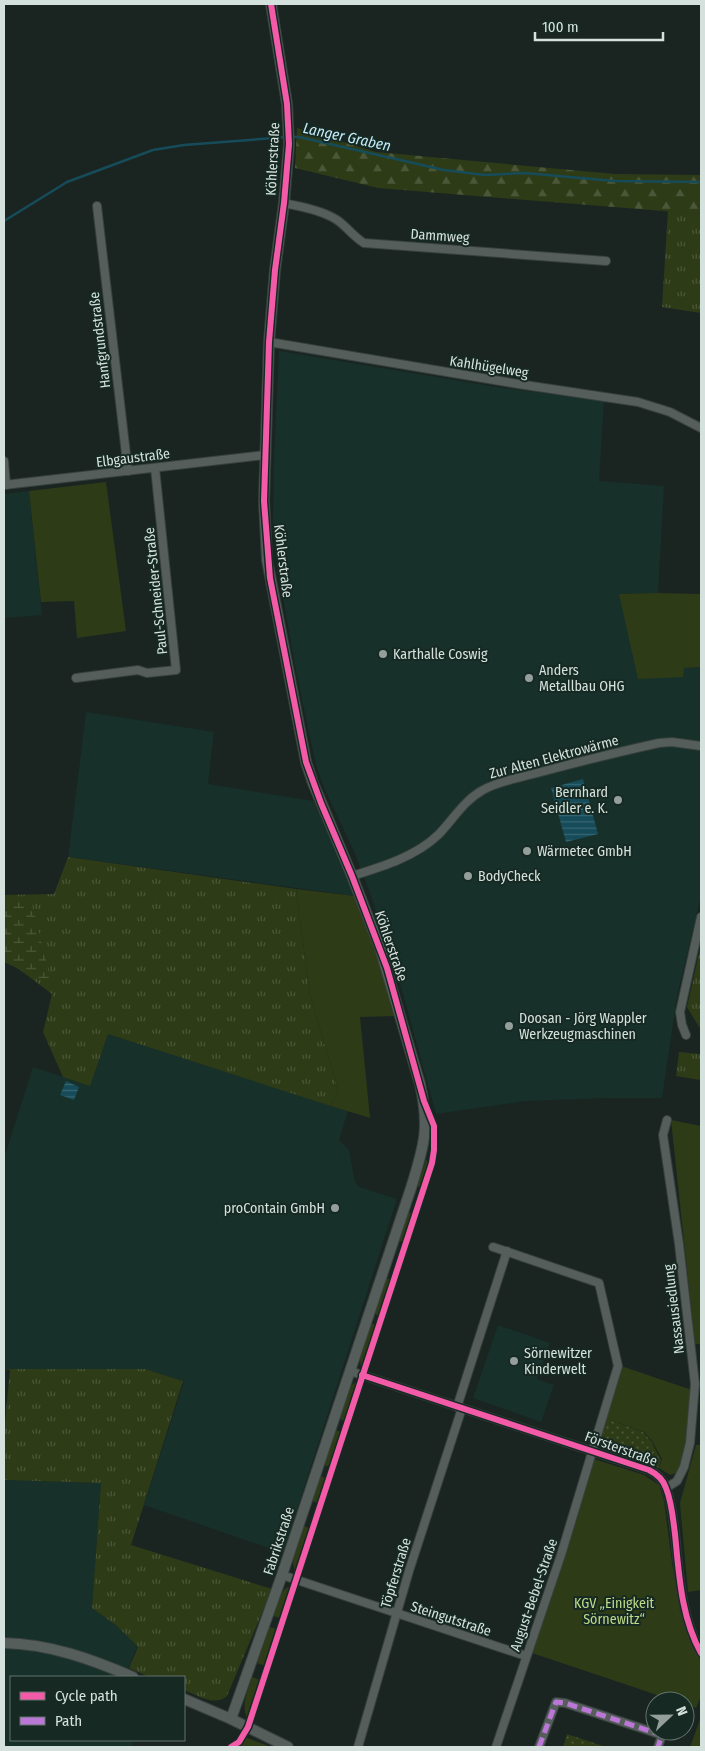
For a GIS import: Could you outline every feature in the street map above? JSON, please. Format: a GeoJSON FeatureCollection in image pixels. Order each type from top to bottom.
{"type":"FeatureCollection","features":[{"type":"Feature","properties":{"kind":"street","name":"Köhlerstraße"},"geometry":{"type":"LineString","coordinates":[[271,4],[281,62],[289,125],[289,144],[284,203],[274,270],[269,342],[264,501],[268,560],[306,762],[387,968],[420,1084],[424,1101],[426,1127],[423,1150],[350,1371]]}},
{"type":"Feature","properties":{"kind":"street","name":"Dammweg"},"geometry":{"type":"LineString","coordinates":[[284,203],[317,211],[337,220],[353,236],[364,243],[606,261]]}},
{"type":"Feature","properties":{"kind":"street","name":"Hanfgrundstraße"},"geometry":{"type":"LineString","coordinates":[[97,206],[128,471]]}},
{"type":"Feature","properties":{"kind":"street","name":"Kahlhügelweg"},"geometry":{"type":"LineString","coordinates":[[269,342],[354,358],[638,402],[670,412],[701,428]]}},
{"type":"Feature","properties":{"kind":"street","name":"Elbgaustraße"},"geometry":{"type":"LineString","coordinates":[[5,485],[265,455]]}},
{"type":"Feature","properties":{"kind":"street"},"geometry":{"type":"LineString","coordinates":[[4,462],[5,485]]}},
{"type":"Feature","properties":{"kind":"street","name":"Paul-Schneider-Straße"},"geometry":{"type":"LineString","coordinates":[[76,678],[138,670],[147,673],[176,670],[155,468]]}},
{"type":"Feature","properties":{"kind":"street","name":"Zur Alten Elektrowärme"},"geometry":{"type":"LineString","coordinates":[[352,876],[374,869],[426,846],[468,800],[497,784],[585,760],[659,743],[672,742],[701,746]]}},
{"type":"Feature","properties":{"kind":"street"},"geometry":{"type":"LineString","coordinates":[[686,1036],[680,1012],[701,917]]}},
{"type":"Feature","properties":{"kind":"street","name":"Nassausiedlung"},"geometry":{"type":"LineString","coordinates":[[666,1488],[677,1481],[684,1466],[691,1436],[696,1384],[664,1135],[667,1120]]}},
{"type":"Feature","properties":{"kind":"street","name":"Försterstraße"},"geometry":{"type":"LineString","coordinates":[[493,1247],[599,1283],[618,1366],[593,1451]]}},
{"type":"Feature","properties":{"kind":"street"},"geometry":{"type":"LineString","coordinates":[[460,1408],[507,1251]]}},
{"type":"Feature","properties":{"kind":"street","name":"Försterstraße"},"geometry":{"type":"LineString","coordinates":[[350,1371],[593,1451],[659,1475],[666,1488],[672,1512],[681,1586],[688,1624],[701,1653]]}},
{"type":"Feature","properties":{"kind":"street","name":"Fabrikstraße"},"geometry":{"type":"LineString","coordinates":[[231,1719],[282,1576],[350,1371]]}},
{"type":"Feature","properties":{"kind":"street","name":"Töpferstraße"},"geometry":{"type":"LineString","coordinates":[[358,1747],[396,1614],[460,1408]]}},
{"type":"Feature","properties":{"kind":"street","name":"August-Bebel-Straße"},"geometry":{"type":"LineString","coordinates":[[496,1747],[561,1555],[593,1451]]}},
{"type":"Feature","properties":{"kind":"street","name":"Steingutstraße"},"geometry":{"type":"LineString","coordinates":[[282,1576],[526,1656]]}},
{"type":"Feature","properties":{"kind":"street"},"geometry":{"type":"LineString","coordinates":[[4,1643],[36,1646],[70,1653],[130,1676]]}},
{"type":"Feature","properties":{"kind":"street"},"geometry":{"type":"LineString","coordinates":[[185,1699],[231,1719],[288,1747]]}},
{"type":"Feature","properties":{"kind":"street"},"geometry":{"type":"LineString","coordinates":[[539,1747],[556,1702],[565,1703],[662,1735],[658,1747]]}},
{"type":"Feature","properties":{"kind":"shaded area"},"geometry":{"type":"Polygon","coordinates":[[[279,351],[496,387],[604,401],[599,481],[664,486],[658,593],[620,594],[684,668],[701,667],[701,896],[677,996],[662,1098],[525,1101],[436,1114],[401,987],[370,893],[316,765],[297,676],[276,558],[273,523],[279,351]]]}},
{"type":"Feature","properties":{"kind":"shaded area"},"geometry":{"type":"Polygon","coordinates":[[[29,491],[42,615],[4,618],[4,494],[29,491]]]}},
{"type":"Feature","properties":{"kind":"shaded area"},"geometry":{"type":"Polygon","coordinates":[[[86,712],[214,732],[208,784],[314,801],[355,896],[68,857],[86,712]]]}},
{"type":"Feature","properties":{"kind":"shaded area"},"geometry":{"type":"Polygon","coordinates":[[[108,1034],[348,1111],[339,1140],[349,1150],[355,1182],[359,1187],[397,1199],[283,1553],[144,1505],[184,1381],[145,1369],[4,1369],[4,1158],[33,1067],[90,1086],[108,1034]]]}},
{"type":"Feature","properties":{"kind":"shaded area","name":"Sörnewitzer Kinderwelt"},"geometry":{"type":"Polygon","coordinates":[[[498,1325],[550,1343],[537,1379],[554,1385],[541,1422],[473,1398],[498,1325]]]}},
{"type":"Feature","properties":{"kind":"shaded area"},"geometry":{"type":"Polygon","coordinates":[[[4,1433],[6,1480],[101,1483],[92,1608],[117,1626],[138,1647],[125,1676],[10,1676],[10,1741],[133,1741],[132,1747],[4,1747],[4,1433]]]}},
{"type":"Feature","properties":{"kind":"green space"},"geometry":{"type":"Polygon","coordinates":[[[297,128],[376,152],[615,174],[701,175],[701,214],[378,188],[295,168],[297,128]]]}},
{"type":"Feature","properties":{"kind":"green space"},"geometry":{"type":"Polygon","coordinates":[[[668,211],[701,214],[701,313],[662,307],[668,211]]]}},
{"type":"Feature","properties":{"kind":"green space"},"geometry":{"type":"Polygon","coordinates":[[[106,482],[126,631],[77,638],[74,601],[41,602],[29,491],[106,482]]]}},
{"type":"Feature","properties":{"kind":"green space"},"geometry":{"type":"Polygon","coordinates":[[[619,594],[701,594],[701,667],[684,668],[683,677],[638,679],[619,594]]]}},
{"type":"Feature","properties":{"kind":"green space"},"geometry":{"type":"Polygon","coordinates":[[[68,857],[296,889],[310,995],[338,1089],[331,1106],[108,1034],[90,1086],[63,1077],[43,1032],[52,994],[4,958],[4,895],[54,894],[68,857]]]}},
{"type":"Feature","properties":{"kind":"green space"},"geometry":{"type":"Polygon","coordinates":[[[296,889],[355,896],[387,984],[394,1016],[360,1017],[370,1118],[331,1106],[338,1089],[310,995],[296,889]]]}},
{"type":"Feature","properties":{"kind":"green space"},"geometry":{"type":"Polygon","coordinates":[[[4,900],[31,900],[52,985],[4,962],[4,900]]]}},
{"type":"Feature","properties":{"kind":"green space"},"geometry":{"type":"Polygon","coordinates":[[[701,945],[701,1030],[687,1007],[701,945]]]}},
{"type":"Feature","properties":{"kind":"green space"},"geometry":{"type":"Polygon","coordinates":[[[701,1046],[701,1080],[676,1076],[679,1052],[700,1054],[701,1046]]]}},
{"type":"Feature","properties":{"kind":"green space"},"geometry":{"type":"Polygon","coordinates":[[[671,1120],[701,1126],[701,1344],[695,1344],[671,1120]]]}},
{"type":"Feature","properties":{"kind":"green space"},"geometry":{"type":"Polygon","coordinates":[[[426,1160],[429,1162],[421,1187],[417,1186],[426,1160]]]}},
{"type":"Feature","properties":{"kind":"green space"},"geometry":{"type":"Polygon","coordinates":[[[408,1212],[413,1213],[403,1242],[399,1241],[408,1212]]]}},
{"type":"Feature","properties":{"kind":"green space"},"geometry":{"type":"Polygon","coordinates":[[[386,1278],[391,1280],[379,1316],[375,1314],[386,1278]]]}},
{"type":"Feature","properties":{"kind":"green space"},"geometry":{"type":"Polygon","coordinates":[[[371,1323],[376,1325],[361,1369],[360,1358],[371,1323]]]}},
{"type":"Feature","properties":{"kind":"green space"},"geometry":{"type":"Polygon","coordinates":[[[621,1366],[692,1390],[689,1431],[685,1453],[680,1469],[675,1473],[670,1475],[659,1468],[662,1459],[652,1441],[644,1432],[606,1418],[621,1366]]]}},
{"type":"Feature","properties":{"kind":"green space"},"geometry":{"type":"Polygon","coordinates":[[[4,1369],[145,1369],[183,1381],[131,1545],[272,1589],[227,1696],[217,1700],[206,1699],[185,1690],[185,1676],[147,1676],[129,1668],[138,1647],[117,1626],[92,1608],[101,1483],[5,1480],[4,1433],[10,1370],[4,1369]]]}},
{"type":"Feature","properties":{"kind":"green space"},"geometry":{"type":"Polygon","coordinates":[[[358,1381],[344,1421],[339,1419],[348,1392],[354,1383],[358,1381]]]}},
{"type":"Feature","properties":{"kind":"green space"},"geometry":{"type":"Polygon","coordinates":[[[606,1418],[643,1432],[651,1441],[661,1460],[659,1468],[600,1445],[606,1418]]]}},
{"type":"Feature","properties":{"kind":"green space"},"geometry":{"type":"Polygon","coordinates":[[[335,1430],[341,1432],[330,1467],[324,1465],[335,1430]]]}},
{"type":"Feature","properties":{"kind":"green space","name":"KGV „Einigkeit Sörnewitz“"},"geometry":{"type":"Polygon","coordinates":[[[696,1445],[701,1445],[701,1590],[688,1592],[680,1503],[696,1445]]]}},
{"type":"Feature","properties":{"kind":"green space","name":"KGV „Einigkeit Sörnewitz“"},"geometry":{"type":"Polygon","coordinates":[[[594,1459],[644,1475],[659,1485],[664,1501],[680,1611],[692,1646],[701,1661],[701,1696],[696,1708],[695,1691],[645,1691],[532,1653],[594,1459]]]}},
{"type":"Feature","properties":{"kind":"green space"},"geometry":{"type":"Polygon","coordinates":[[[320,1476],[326,1478],[318,1503],[312,1501],[320,1476]]]}},
{"type":"Feature","properties":{"kind":"green space"},"geometry":{"type":"Polygon","coordinates":[[[303,1526],[310,1528],[296,1572],[293,1561],[303,1526]]]}},
{"type":"Feature","properties":{"kind":"green space"},"geometry":{"type":"Polygon","coordinates":[[[291,1586],[281,1618],[273,1616],[281,1594],[291,1586]]]}},
{"type":"Feature","properties":{"kind":"green space"},"geometry":{"type":"Polygon","coordinates":[[[269,1627],[277,1629],[265,1666],[257,1663],[269,1627]]]}},
{"type":"Feature","properties":{"kind":"green space"},"geometry":{"type":"Polygon","coordinates":[[[252,1677],[260,1680],[248,1719],[245,1704],[252,1677]]]}},
{"type":"Feature","properties":{"kind":"green space"},"geometry":{"type":"Polygon","coordinates":[[[701,1717],[701,1747],[690,1747],[692,1741],[695,1741],[695,1733],[701,1717]]]}},
{"type":"Feature","properties":{"kind":"green space"},"geometry":{"type":"Polygon","coordinates":[[[567,1734],[606,1747],[563,1747],[567,1734]]]}},
{"type":"Feature","properties":{"kind":"green space"},"geometry":{"type":"Polygon","coordinates":[[[245,1737],[271,1747],[234,1747],[245,1737]]]}},
{"type":"Feature","properties":{"kind":"water"},"geometry":{"type":"Polygon","coordinates":[[[583,779],[598,834],[566,842],[551,788],[583,779]]]}},
{"type":"Feature","properties":{"kind":"water"},"geometry":{"type":"Polygon","coordinates":[[[66,1081],[79,1087],[74,1100],[60,1095],[66,1081]]]}},
{"type":"Feature","properties":{"kind":"waterway","name":"Langer Graben"},"geometry":{"type":"LineString","coordinates":[[4,221],[67,182],[153,150],[184,145],[287,137]]}},
{"type":"Feature","properties":{"kind":"waterway","name":"Langer Graben"},"geometry":{"type":"LineString","coordinates":[[293,137],[444,170],[485,175],[525,173],[614,181],[701,182]]}},
{"type":"Feature","properties":{"kind":"marked path"},"geometry":{"type":"LineString","coordinates":[[539,1747],[556,1702],[565,1703],[662,1735],[658,1747]]}},
{"type":"Feature","properties":{"kind":"cycle path"},"geometry":{"type":"LineString","coordinates":[[231,1747],[239,1742],[248,1727],[432,1163],[434,1150],[434,1126],[424,1101],[387,968],[306,762],[270,578],[264,501],[269,342],[289,144],[287,104],[271,4]]}},
{"type":"Feature","properties":{"kind":"cycle path"},"geometry":{"type":"LineString","coordinates":[[362,1375],[649,1470],[657,1475],[665,1485],[670,1499],[685,1610],[694,1639],[701,1653]]}},
{"type":"Feature","properties":{"kind":"place","name":"Karthalle Coswig"},"geometry":{"type":"Point","coordinates":[383,654]}},
{"type":"Feature","properties":{"kind":"place","name":"Anders Metallbau OHG"},"geometry":{"type":"Point","coordinates":[529,678]}},
{"type":"Feature","properties":{"kind":"place","name":"Bernhard Seidler e. K."},"geometry":{"type":"Point","coordinates":[618,800]}},
{"type":"Feature","properties":{"kind":"place","name":"Wärmetec GmbH"},"geometry":{"type":"Point","coordinates":[527,851]}},
{"type":"Feature","properties":{"kind":"place","name":"BodyCheck"},"geometry":{"type":"Point","coordinates":[468,876]}},
{"type":"Feature","properties":{"kind":"place","name":"Doosan - Jörg Wappler Werkzeugmaschinen"},"geometry":{"type":"Point","coordinates":[509,1026]}},
{"type":"Feature","properties":{"kind":"place","name":"proContain GmbH"},"geometry":{"type":"Point","coordinates":[335,1208]}},
{"type":"Feature","properties":{"kind":"place","name":"Sörnewitzer Kinderwelt"},"geometry":{"type":"Point","coordinates":[514,1361]}}]}
